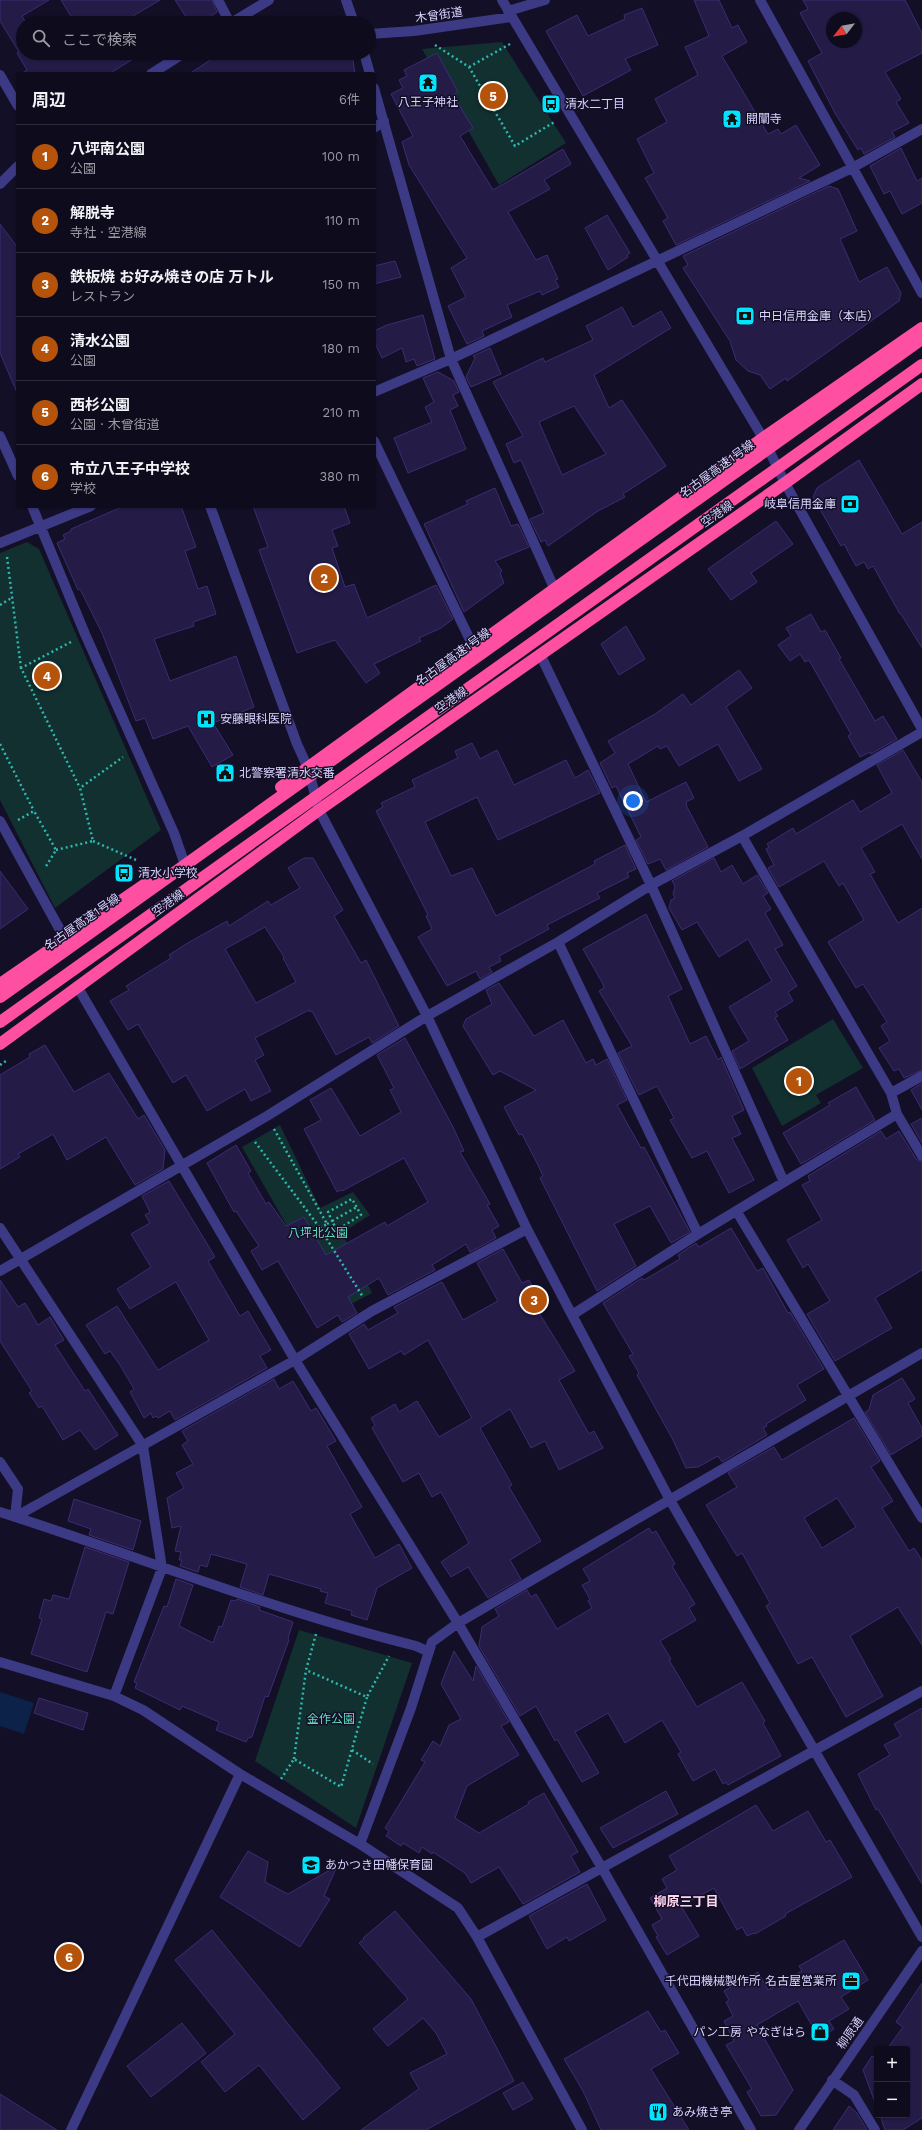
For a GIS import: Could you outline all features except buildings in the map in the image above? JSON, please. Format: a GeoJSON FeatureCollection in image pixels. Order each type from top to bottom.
{"type":"FeatureCollection","features":[{"type":"Feature","properties":{"kind":"highway"},"geometry":{"type":"LineString","coordinates":[[0,984],[183,859],[763,438],[922,328]]}},
{"type":"Feature","properties":{"kind":"highway","name":"名古屋高速1号線"},"geometry":{"type":"LineString","coordinates":[[0,997],[922,339]]}},
{"type":"Feature","properties":{"kind":"highway"},"geometry":{"type":"LineString","coordinates":[[0,1022],[922,364]]}},
{"type":"Feature","properties":{"kind":"highway","name":"空港線"},"geometry":{"type":"LineString","coordinates":[[0,1044],[77,986],[319,810],[784,483],[922,384]]}},
{"type":"Feature","properties":{"kind":"street"},"geometry":{"type":"LineString","coordinates":[[218,0],[227,16]]}},
{"type":"Feature","properties":{"kind":"street"},"geometry":{"type":"LineString","coordinates":[[243,16],[269,0]]}},
{"type":"Feature","properties":{"kind":"street"},"geometry":{"type":"LineString","coordinates":[[346,0],[352,16]]}},
{"type":"Feature","properties":{"kind":"street"},"geometry":{"type":"LineString","coordinates":[[0,1271],[182,1164],[246,1129],[427,1016],[558,942],[651,885],[742,836],[922,730],[784,483],[763,438],[502,0]]}},
{"type":"Feature","properties":{"kind":"street","name":"木曾街道"},"geometry":{"type":"LineString","coordinates":[[376,34],[414,32],[510,14],[545,0]]}},
{"type":"Feature","properties":{"kind":"street"},"geometry":{"type":"LineString","coordinates":[[760,0],[922,293]]}},
{"type":"Feature","properties":{"kind":"street"},"geometry":{"type":"LineString","coordinates":[[154,72],[173,60]]}},
{"type":"Feature","properties":{"kind":"street"},"geometry":{"type":"LineString","coordinates":[[366,60],[369,72]]}},
{"type":"Feature","properties":{"kind":"street"},"geometry":{"type":"LineString","coordinates":[[0,75],[16,103]]}},
{"type":"Feature","properties":{"kind":"street"},"geometry":{"type":"LineString","coordinates":[[376,95],[451,359],[555,590]]}},
{"type":"Feature","properties":{"kind":"street"},"geometry":{"type":"LineString","coordinates":[[376,127],[384,121]]}},
{"type":"Feature","properties":{"kind":"street"},"geometry":{"type":"LineString","coordinates":[[376,391],[451,359],[852,168],[922,129]]}},
{"type":"Feature","properties":{"kind":"street"},"geometry":{"type":"LineString","coordinates":[[0,184],[16,168]]}},
{"type":"Feature","properties":{"kind":"street"},"geometry":{"type":"LineString","coordinates":[[0,436],[16,472]]}},
{"type":"Feature","properties":{"kind":"street"},"geometry":{"type":"LineString","coordinates":[[376,445],[474,648]]}},
{"type":"Feature","properties":{"kind":"street"},"geometry":{"type":"LineString","coordinates":[[33,508],[85,634],[136,748],[183,859]]}},
{"type":"Feature","properties":{"kind":"street"},"geometry":{"type":"LineString","coordinates":[[3,542],[87,508]]}},
{"type":"Feature","properties":{"kind":"street"},"geometry":{"type":"LineString","coordinates":[[211,508],[294,737],[308,768],[319,810],[427,1016],[527,1229],[670,1500],[922,1937]]}},
{"type":"Feature","properties":{"kind":"street"},"geometry":{"type":"LineString","coordinates":[[540,654],[651,885],[784,1182]]}},
{"type":"Feature","properties":{"kind":"street"},"geometry":{"type":"LineString","coordinates":[[2,825],[64,939]]}},
{"type":"Feature","properties":{"kind":"street"},"geometry":{"type":"LineString","coordinates":[[742,836],[892,1093],[897,1114],[922,1156]]}},
{"type":"Feature","properties":{"kind":"street"},"geometry":{"type":"LineString","coordinates":[[558,942],[698,1234]]}},
{"type":"Feature","properties":{"kind":"street"},"geometry":{"type":"LineString","coordinates":[[77,986],[295,1360],[458,1623],[602,1868],[751,2130]]}},
{"type":"Feature","properties":{"kind":"street"},"geometry":{"type":"LineString","coordinates":[[892,1093],[922,1076]]}},
{"type":"Feature","properties":{"kind":"street"},"geometry":{"type":"LineString","coordinates":[[572,1315],[698,1234],[738,1212],[784,1182],[897,1114]]}},
{"type":"Feature","properties":{"kind":"street"},"geometry":{"type":"LineString","coordinates":[[738,1212],[922,1518]]}},
{"type":"Feature","properties":{"kind":"street"},"geometry":{"type":"LineString","coordinates":[[0,1228],[143,1446],[162,1568],[114,1696]]}},
{"type":"Feature","properties":{"kind":"street"},"geometry":{"type":"LineString","coordinates":[[16,1517],[295,1360],[372,1311],[527,1229]]}},
{"type":"Feature","properties":{"kind":"street"},"geometry":{"type":"LineString","coordinates":[[360,1844],[387,1773],[432,1642],[458,1623],[922,1354]]}},
{"type":"Feature","properties":{"kind":"street"},"geometry":{"type":"LineString","coordinates":[[0,1462],[18,1489],[16,1517]]}},
{"type":"Feature","properties":{"kind":"street"},"geometry":{"type":"LineString","coordinates":[[0,1512],[162,1568],[321,1619],[416,1646],[429,1652]]}},
{"type":"Feature","properties":{"kind":"street"},"geometry":{"type":"LineString","coordinates":[[0,1662],[114,1696],[143,1710],[240,1774],[360,1844],[458,1908],[477,1937],[582,2130]]}},
{"type":"Feature","properties":{"kind":"street"},"geometry":{"type":"LineString","coordinates":[[477,1937],[922,1691]]}},
{"type":"Feature","properties":{"kind":"street"},"geometry":{"type":"LineString","coordinates":[[71,2130],[240,1774]]}},
{"type":"Feature","properties":{"kind":"street","name":"柳原通"},"geometry":{"type":"LineString","coordinates":[[799,2130],[922,1951]]}},
{"type":"Feature","properties":{"kind":"street"},"geometry":{"type":"LineString","coordinates":[[832,2080],[854,2094],[875,2130]]}},
{"type":"Feature","properties":{"kind":"path"},"geometry":{"type":"LineString","coordinates":[[414,32],[469,67],[515,146],[570,113]]}},
{"type":"Feature","properties":{"kind":"path"},"geometry":{"type":"LineString","coordinates":[[469,67],[524,36]]}},
{"type":"Feature","properties":{"kind":"path"},"geometry":{"type":"LineString","coordinates":[[3,542],[13,596],[21,668],[80,788],[93,842]]}},
{"type":"Feature","properties":{"kind":"path"},"geometry":{"type":"LineString","coordinates":[[0,605],[13,596]]}},
{"type":"Feature","properties":{"kind":"path"},"geometry":{"type":"LineString","coordinates":[[21,668],[85,634]]}},
{"type":"Feature","properties":{"kind":"path"},"geometry":{"type":"LineString","coordinates":[[0,744],[34,811],[56,850]]}},
{"type":"Feature","properties":{"kind":"path"},"geometry":{"type":"LineString","coordinates":[[80,788],[136,748]]}},
{"type":"Feature","properties":{"kind":"path"},"geometry":{"type":"LineString","coordinates":[[2,825],[34,811]]}},
{"type":"Feature","properties":{"kind":"path"},"geometry":{"type":"LineString","coordinates":[[35,886],[56,850],[93,842],[136,860]]}},
{"type":"Feature","properties":{"kind":"path"},"geometry":{"type":"LineString","coordinates":[[267,1116],[327,1224]]}},
{"type":"Feature","properties":{"kind":"path"},"geometry":{"type":"LineString","coordinates":[[246,1129],[320,1228],[372,1311]]}},
{"type":"Feature","properties":{"kind":"path"},"geometry":{"type":"LineString","coordinates":[[352,1199],[361,1215],[337,1230],[332,1221],[328,1212],[352,1199]]}},
{"type":"Feature","properties":{"kind":"path"},"geometry":{"type":"LineString","coordinates":[[320,1228],[357,1207]]}},
{"type":"Feature","properties":{"kind":"path"},"geometry":{"type":"LineString","coordinates":[[273,1792],[294,1759],[306,1670],[321,1619]]}},
{"type":"Feature","properties":{"kind":"path"},"geometry":{"type":"LineString","coordinates":[[294,1759],[341,1787],[367,1697],[397,1641]]}},
{"type":"Feature","properties":{"kind":"path"},"geometry":{"type":"LineString","coordinates":[[306,1670],[367,1697]]}},
{"type":"Feature","properties":{"kind":"path"},"geometry":{"type":"LineString","coordinates":[[352,1750],[387,1773]]}},
{"type":"Feature","properties":{"kind":"green space"},"geometry":{"type":"Polygon","coordinates":[[[502,42],[566,143],[499,185],[422,49],[502,42]]]}},
{"type":"Feature","properties":{"kind":"green space"},"geometry":{"type":"Polygon","coordinates":[[[27,542],[39,549],[161,830],[55,908],[0,800],[0,553],[27,542]]]}},
{"type":"Feature","properties":{"kind":"green space"},"geometry":{"type":"Polygon","coordinates":[[[833,1019],[863,1068],[816,1095],[821,1103],[782,1126],[752,1068],[833,1019]]]}},
{"type":"Feature","properties":{"kind":"green space","name":"八坪北公園"},"geometry":{"type":"Polygon","coordinates":[[[280,1125],[320,1208],[353,1192],[370,1215],[342,1233],[372,1293],[336,1312],[242,1147],[280,1125]]]}},
{"type":"Feature","properties":{"kind":"green space","name":"金作公園"},"geometry":{"type":"Polygon","coordinates":[[[299,1630],[412,1663],[356,1828],[255,1761],[299,1630]]]}},
{"type":"Feature","properties":{"kind":"water"},"geometry":{"type":"Polygon","coordinates":[[[0,1692],[34,1703],[24,1734],[0,1726],[0,1692]]]}},
{"type":"Feature","properties":{"kind":"place","name":"八王子神社"},"geometry":{"type":"Point","coordinates":[428,83]}},
{"type":"Feature","properties":{"kind":"place","name":"西杉公園"},"geometry":{"type":"Point","coordinates":[493,96]}},
{"type":"Feature","properties":{"kind":"place","name":"清水二丁目"},"geometry":{"type":"Point","coordinates":[551,104]}},
{"type":"Feature","properties":{"kind":"place","name":"開闡寺"},"geometry":{"type":"Point","coordinates":[732,119]}},
{"type":"Feature","properties":{"kind":"place","name":"中日信用金庫（本店）"},"geometry":{"type":"Point","coordinates":[745,316]}},
{"type":"Feature","properties":{"kind":"place","name":"岐阜信用金庫"},"geometry":{"type":"Point","coordinates":[850,504]}},
{"type":"Feature","properties":{"kind":"place","name":"解脱寺"},"geometry":{"type":"Point","coordinates":[324,578]}},
{"type":"Feature","properties":{"kind":"place","name":"清水公園"},"geometry":{"type":"Point","coordinates":[47,676]}},
{"type":"Feature","properties":{"kind":"place","name":"安藤眼科医院"},"geometry":{"type":"Point","coordinates":[206,719]}},
{"type":"Feature","properties":{"kind":"place","name":"北警察署清水交番"},"geometry":{"type":"Point","coordinates":[225,773]}},
{"type":"Feature","properties":{"kind":"place","name":"清水小学校"},"geometry":{"type":"Point","coordinates":[124,873]}},
{"type":"Feature","properties":{"kind":"place","name":"八坪南公園"},"geometry":{"type":"Point","coordinates":[799,1081]}},
{"type":"Feature","properties":{"kind":"place","name":"鉄板焼 お好み焼きの店 万トル"},"geometry":{"type":"Point","coordinates":[534,1300]}},
{"type":"Feature","properties":{"kind":"place","name":"あかつき田幡保育園"},"geometry":{"type":"Point","coordinates":[311,1865]}},
{"type":"Feature","properties":{"kind":"place","name":"市立八王子中学校"},"geometry":{"type":"Point","coordinates":[69,1957]}},
{"type":"Feature","properties":{"kind":"place","name":"千代田機械製作所 名古屋営業所"},"geometry":{"type":"Point","coordinates":[851,1981]}},
{"type":"Feature","properties":{"kind":"place","name":"パン工房 やなぎはら"},"geometry":{"type":"Point","coordinates":[820,2032]}},
{"type":"Feature","properties":{"kind":"place","name":"あみ焼き亭"},"geometry":{"type":"Point","coordinates":[658,2112]}},
{"type":"Feature","properties":{"kind":"district","name":"柳原三丁目"},"geometry":{"type":"Point","coordinates":[686,1901]}}]}
